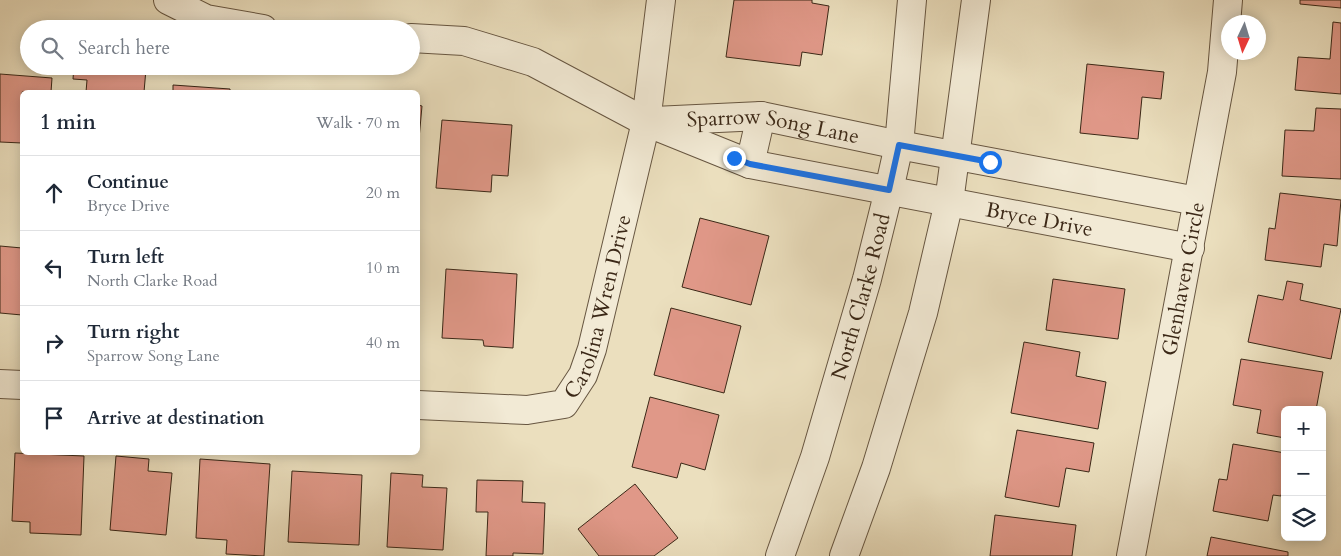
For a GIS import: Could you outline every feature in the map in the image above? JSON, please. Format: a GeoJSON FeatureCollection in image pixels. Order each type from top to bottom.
{"type":"FeatureCollection","features":[{"type":"Feature","properties":{"kind":"street"},"geometry":{"type":"LineString","coordinates":[[168,0],[212,20]]}},
{"type":"Feature","properties":{"kind":"street","name":"Carolina Wren Drive"},"geometry":{"type":"LineString","coordinates":[[420,405],[527,410],[564,404],[583,375],[592,349],[646,122],[661,0]]}},
{"type":"Feature","properties":{"kind":"street","name":"North Clarke Road"},"geometry":{"type":"LineString","coordinates":[[780,556],[815,457],[868,279],[899,145],[912,0]]}},
{"type":"Feature","properties":{"kind":"street"},"geometry":{"type":"LineString","coordinates":[[844,556],[876,468],[923,312],[949,202],[976,0]]}},
{"type":"Feature","properties":{"kind":"street","name":"Glenhaven Circle"},"geometry":{"type":"LineString","coordinates":[[1131,556],[1222,72],[1228,0]]}},
{"type":"Feature","properties":{"kind":"street","name":"Sparrow Song Lane"},"geometry":{"type":"LineString","coordinates":[[420,39],[464,42],[534,62],[646,122],[750,164],[889,190]]}},
{"type":"Feature","properties":{"kind":"street"},"geometry":{"type":"LineString","coordinates":[[750,164],[761,116]]}},
{"type":"Feature","properties":{"kind":"street","name":"Sparrow Song Lane"},"geometry":{"type":"LineString","coordinates":[[646,122],[761,116],[899,145]]}},
{"type":"Feature","properties":{"kind":"street"},"geometry":{"type":"LineString","coordinates":[[899,145],[1197,201]]}},
{"type":"Feature","properties":{"kind":"street","name":"Bryce Drive"},"geometry":{"type":"LineString","coordinates":[[889,190],[1190,248]]}},
{"type":"Feature","properties":{"kind":"street"},"geometry":{"type":"LineString","coordinates":[[0,384],[20,385]]}},
{"type":"Feature","properties":{"kind":"building"},"geometry":{"type":"Polygon","coordinates":[[[734,0],[812,0],[812,3],[829,6],[822,55],[802,52],[800,66],[726,57],[734,0]]]}},
{"type":"Feature","properties":{"kind":"building"},"geometry":{"type":"Polygon","coordinates":[[[1300,0],[1341,0],[1341,8],[1300,4],[1300,0]]]}},
{"type":"Feature","properties":{"kind":"building"},"geometry":{"type":"Polygon","coordinates":[[[1333,22],[1341,23],[1341,94],[1295,90],[1298,57],[1330,59],[1333,22]]]}},
{"type":"Feature","properties":{"kind":"building"},"geometry":{"type":"Polygon","coordinates":[[[1087,64],[1164,72],[1161,99],[1142,97],[1138,139],[1080,133],[1087,64]]]}},
{"type":"Feature","properties":{"kind":"building"},"geometry":{"type":"Polygon","coordinates":[[[0,74],[52,78],[51,90],[20,90],[20,143],[0,142],[0,74]]]}},
{"type":"Feature","properties":{"kind":"building"},"geometry":{"type":"Polygon","coordinates":[[[73,75],[145,75],[144,90],[86,90],[87,80],[73,79],[73,75]]]}},
{"type":"Feature","properties":{"kind":"building"},"geometry":{"type":"Polygon","coordinates":[[[173,85],[230,89],[230,90],[173,90],[173,85]]]}},
{"type":"Feature","properties":{"kind":"building"},"geometry":{"type":"Polygon","coordinates":[[[420,106],[422,106],[420,128],[420,106]]]}},
{"type":"Feature","properties":{"kind":"building"},"geometry":{"type":"Polygon","coordinates":[[[1316,108],[1341,109],[1341,179],[1282,176],[1285,130],[1314,131],[1316,108]]]}},
{"type":"Feature","properties":{"kind":"building"},"geometry":{"type":"Polygon","coordinates":[[[442,120],[512,125],[508,176],[492,175],[491,192],[436,188],[442,120]]]}},
{"type":"Feature","properties":{"kind":"building"},"geometry":{"type":"Polygon","coordinates":[[[1280,193],[1341,200],[1337,246],[1324,244],[1321,267],[1265,260],[1269,228],[1275,229],[1280,193]]]}},
{"type":"Feature","properties":{"kind":"building"},"geometry":{"type":"Polygon","coordinates":[[[700,218],[769,236],[751,305],[682,287],[700,218]]]}},
{"type":"Feature","properties":{"kind":"building"},"geometry":{"type":"Polygon","coordinates":[[[0,246],[20,248],[20,315],[0,313],[0,246]]]}},
{"type":"Feature","properties":{"kind":"building"},"geometry":{"type":"Polygon","coordinates":[[[446,269],[517,274],[513,348],[484,346],[483,340],[442,338],[446,269]]]}},
{"type":"Feature","properties":{"kind":"building"},"geometry":{"type":"Polygon","coordinates":[[[1053,279],[1125,289],[1118,339],[1046,330],[1053,279]]]}},
{"type":"Feature","properties":{"kind":"building"},"geometry":{"type":"Polygon","coordinates":[[[1287,281],[1303,284],[1300,300],[1341,309],[1331,359],[1248,342],[1258,295],[1283,300],[1287,281]]]}},
{"type":"Feature","properties":{"kind":"building"},"geometry":{"type":"Polygon","coordinates":[[[671,308],[741,326],[724,393],[654,375],[671,308]]]}},
{"type":"Feature","properties":{"kind":"building"},"geometry":{"type":"Polygon","coordinates":[[[1024,342],[1080,352],[1076,376],[1106,382],[1098,429],[1011,413],[1024,342]]]}},
{"type":"Feature","properties":{"kind":"building"},"geometry":{"type":"Polygon","coordinates":[[[1241,359],[1323,372],[1317,406],[1281,406],[1281,437],[1257,433],[1261,410],[1233,405],[1241,359]]]}},
{"type":"Feature","properties":{"kind":"building"},"geometry":{"type":"Polygon","coordinates":[[[650,397],[719,415],[705,470],[681,463],[677,478],[632,467],[650,397]]]}},
{"type":"Feature","properties":{"kind":"building"},"geometry":{"type":"Polygon","coordinates":[[[1017,430],[1094,443],[1089,472],[1066,468],[1059,507],[1005,497],[1017,430]]]}},
{"type":"Feature","properties":{"kind":"building"},"geometry":{"type":"Polygon","coordinates":[[[1233,444],[1281,452],[1281,496],[1273,495],[1268,521],[1213,511],[1219,479],[1227,480],[1233,444]]]}},
{"type":"Feature","properties":{"kind":"building"},"geometry":{"type":"Polygon","coordinates":[[[15,453],[20,453],[20,455],[84,456],[81,535],[30,533],[30,522],[12,521],[15,453]]]}},
{"type":"Feature","properties":{"kind":"building"},"geometry":{"type":"Polygon","coordinates":[[[116,456],[149,459],[148,471],[172,473],[166,535],[110,530],[116,456]]]}},
{"type":"Feature","properties":{"kind":"building"},"geometry":{"type":"Polygon","coordinates":[[[200,459],[270,464],[264,556],[226,554],[227,540],[196,538],[200,459]]]}},
{"type":"Feature","properties":{"kind":"building"},"geometry":{"type":"Polygon","coordinates":[[[292,471],[362,475],[359,545],[288,542],[292,471]]]}},
{"type":"Feature","properties":{"kind":"building"},"geometry":{"type":"Polygon","coordinates":[[[391,473],[423,475],[422,487],[447,488],[443,550],[387,547],[391,473]]]}},
{"type":"Feature","properties":{"kind":"building"},"geometry":{"type":"Polygon","coordinates":[[[477,480],[523,481],[522,502],[545,503],[543,554],[513,553],[513,556],[486,556],[488,512],[476,512],[477,480]]]}},
{"type":"Feature","properties":{"kind":"building"},"geometry":{"type":"Polygon","coordinates":[[[635,484],[678,538],[654,556],[599,556],[578,529],[635,484]]]}},
{"type":"Feature","properties":{"kind":"building"},"geometry":{"type":"Polygon","coordinates":[[[995,515],[1076,525],[1072,556],[990,556],[995,515]]]}},
{"type":"Feature","properties":{"kind":"building"},"geometry":{"type":"Polygon","coordinates":[[[1211,537],[1288,552],[1288,556],[1207,556],[1211,537]]]}},
{"type":"Feature","properties":{"kind":"route"},"geometry":{"type":"LineString","coordinates":[[734,158],[750,164],[889,190],[899,145],[990,162]]}}]}
